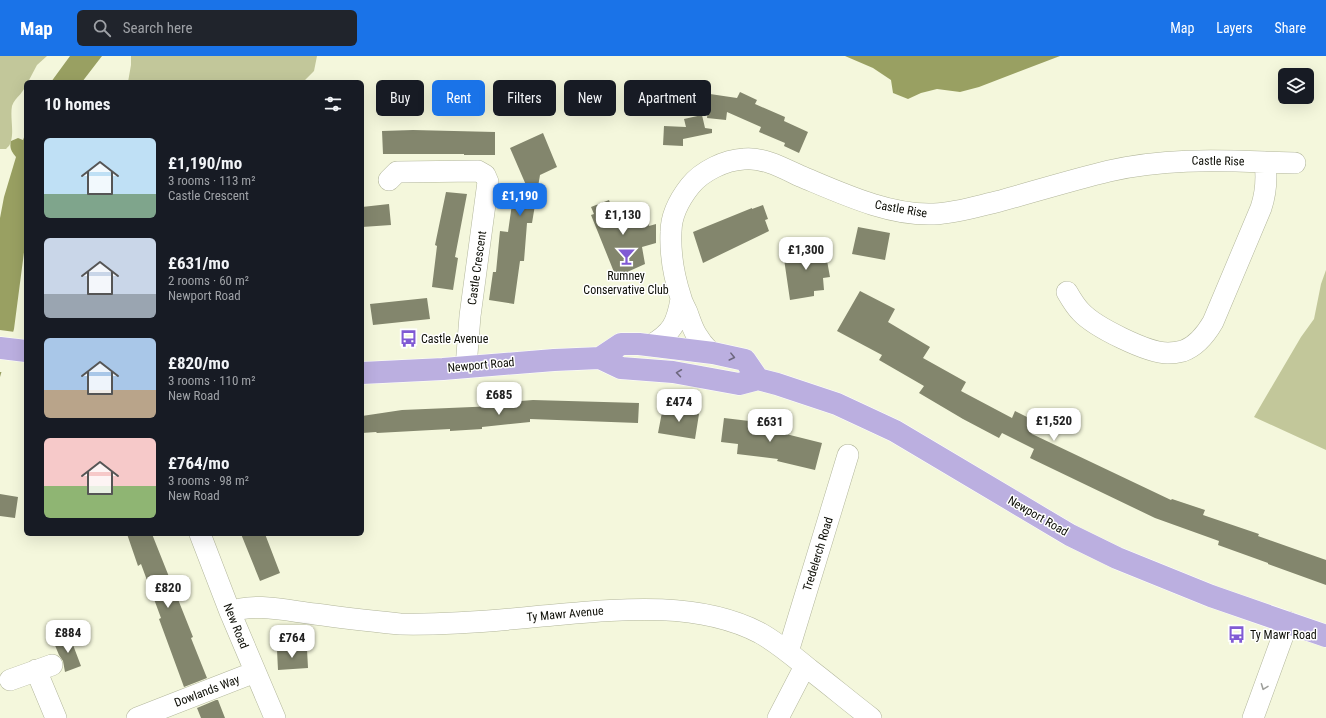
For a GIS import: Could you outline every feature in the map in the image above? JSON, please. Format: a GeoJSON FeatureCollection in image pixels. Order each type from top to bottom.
{"type":"FeatureCollection","features":[{"type":"Feature","properties":{"kind":"main road"},"geometry":{"type":"LineString","coordinates":[[600,358],[621,344],[651,345],[710,352],[745,360],[758,379]]}},
{"type":"Feature","properties":{"kind":"main road"},"geometry":{"type":"LineString","coordinates":[[0,348],[24,352]]}},
{"type":"Feature","properties":{"kind":"main road","name":"Newport Road"},"geometry":{"type":"LineString","coordinates":[[364,373],[600,358],[621,368],[673,372],[739,384],[758,379],[817,396],[856,412],[895,431],[1058,528],[1117,558],[1211,596],[1326,636]]}},
{"type":"Feature","properties":{"kind":"street","name":"Castle Rise"},"geometry":{"type":"LineString","coordinates":[[710,352],[696,335],[681,299],[671,252],[671,225],[672,217],[682,197],[692,183],[709,170],[730,161],[744,158],[758,160],[874,205],[913,213],[932,214],[949,213],[1083,178],[1141,165],[1194,160],[1295,163]]}},
{"type":"Feature","properties":{"kind":"street"},"geometry":{"type":"LineString","coordinates":[[1067,292],[1081,312],[1100,327],[1142,347],[1167,353],[1184,350],[1194,344],[1205,335],[1213,322],[1262,208],[1266,182],[1265,162]]}},
{"type":"Feature","properties":{"kind":"street","name":"Castle Crescent"},"geometry":{"type":"LineString","coordinates":[[389,180],[397,172],[478,171],[485,175],[488,182],[470,316],[466,367]]}},
{"type":"Feature","properties":{"kind":"street","name":"Castle Rise"},"geometry":{"type":"LineString","coordinates":[[651,345],[666,335],[673,326],[678,317],[681,299]]}},
{"type":"Feature","properties":{"kind":"street","name":"Tredelerch Road"},"geometry":{"type":"LineString","coordinates":[[788,652],[848,455]]}},
{"type":"Feature","properties":{"kind":"street","name":"New Road"},"geometry":{"type":"LineString","coordinates":[[201,536],[230,612],[275,718]]}},
{"type":"Feature","properties":{"kind":"street","name":"Ty Mawr Avenue"},"geometry":{"type":"LineString","coordinates":[[230,612],[246,607],[269,608],[400,624],[484,622],[614,610],[668,611],[696,614],[725,619],[760,634],[788,652],[871,718]]}},
{"type":"Feature","properties":{"kind":"street"},"geometry":{"type":"LineString","coordinates":[[1253,718],[1288,622]]}},
{"type":"Feature","properties":{"kind":"street"},"geometry":{"type":"LineString","coordinates":[[778,718],[805,666]]}},
{"type":"Feature","properties":{"kind":"street"},"geometry":{"type":"LineString","coordinates":[[10,680],[44,667],[56,718]]}},
{"type":"Feature","properties":{"kind":"street","name":"Dowlands Way"},"geometry":{"type":"LineString","coordinates":[[137,718],[255,672]]}},
{"type":"Feature","properties":{"kind":"shaded area"},"geometry":{"type":"Polygon","coordinates":[[[0,56],[47,56],[37,65],[29,80],[24,80],[24,89],[12,106],[12,137],[10,143],[6,149],[0,149],[0,56]]]}},
{"type":"Feature","properties":{"kind":"shaded area"},"geometry":{"type":"Polygon","coordinates":[[[70,56],[102,56],[84,80],[52,80],[70,56]]]}},
{"type":"Feature","properties":{"kind":"shaded area"},"geometry":{"type":"Polygon","coordinates":[[[131,56],[317,56],[314,71],[305,80],[128,80],[131,56]]]}},
{"type":"Feature","properties":{"kind":"shaded area"},"geometry":{"type":"Polygon","coordinates":[[[845,56],[1060,56],[979,87],[960,92],[937,89],[921,93],[908,99],[893,93],[891,80],[873,68],[845,56]]]}},
{"type":"Feature","properties":{"kind":"shaded area"},"geometry":{"type":"Polygon","coordinates":[[[24,137],[24,252],[14,329],[0,377],[0,218],[4,197],[16,157],[11,150],[11,141],[18,138],[23,140],[24,137]]]}},
{"type":"Feature","properties":{"kind":"shaded area"},"geometry":{"type":"Polygon","coordinates":[[[1326,270],[1326,450],[1254,417],[1301,337],[1314,319],[1321,284],[1326,270]]]}},
{"type":"Feature","properties":{"kind":"pier"},"geometry":{"type":"Polygon","coordinates":[[[0,330],[15,332],[3,372],[0,372],[0,330]]]}},
{"type":"Feature","properties":{"kind":"building"},"geometry":{"type":"Polygon","coordinates":[[[740,92],[757,100],[755,104],[785,117],[784,121],[808,132],[799,153],[784,146],[785,143],[759,132],[761,127],[727,112],[726,120],[707,118],[707,116],[711,116],[711,94],[737,98],[740,92]]]}},
{"type":"Feature","properties":{"kind":"building"},"geometry":{"type":"Polygon","coordinates":[[[702,116],[705,128],[712,129],[712,133],[683,139],[683,146],[663,145],[664,126],[686,127],[684,119],[702,116]]]}},
{"type":"Feature","properties":{"kind":"building"},"geometry":{"type":"Polygon","coordinates":[[[413,130],[495,132],[495,155],[383,154],[382,131],[413,130]]]}},
{"type":"Feature","properties":{"kind":"building"},"geometry":{"type":"Polygon","coordinates":[[[543,133],[557,167],[540,175],[532,223],[527,223],[524,261],[520,261],[514,304],[489,300],[493,272],[496,272],[500,231],[508,232],[514,190],[529,192],[510,148],[543,133]]]}},
{"type":"Feature","properties":{"kind":"building"},"geometry":{"type":"Polygon","coordinates":[[[446,192],[467,194],[455,257],[458,258],[453,290],[432,287],[437,246],[435,245],[446,192]]]}},
{"type":"Feature","properties":{"kind":"building","name":"Rumney Conservative Club"},"geometry":{"type":"Polygon","coordinates":[[[609,200],[612,208],[624,204],[626,208],[630,206],[633,214],[640,212],[643,219],[646,218],[649,226],[656,224],[656,243],[642,247],[645,264],[616,277],[591,215],[594,214],[591,207],[609,200]]]}},
{"type":"Feature","properties":{"kind":"building"},"geometry":{"type":"Polygon","coordinates":[[[389,204],[391,225],[364,227],[364,207],[389,204]]]}},
{"type":"Feature","properties":{"kind":"building"},"geometry":{"type":"Polygon","coordinates":[[[763,205],[768,219],[765,220],[769,231],[703,263],[693,232],[763,205]]]}},
{"type":"Feature","properties":{"kind":"building"},"geometry":{"type":"Polygon","coordinates":[[[858,227],[890,233],[885,260],[852,254],[858,227]]]}},
{"type":"Feature","properties":{"kind":"building"},"geometry":{"type":"Polygon","coordinates":[[[824,244],[830,277],[823,278],[824,290],[814,291],[814,296],[790,300],[783,252],[824,244]]]}},
{"type":"Feature","properties":{"kind":"building"},"geometry":{"type":"Polygon","coordinates":[[[860,291],[895,309],[888,322],[930,347],[923,358],[966,382],[961,391],[1012,418],[1015,411],[1037,422],[1032,434],[1171,500],[1172,499],[1205,510],[1203,515],[1259,534],[1258,536],[1326,560],[1326,585],[1218,545],[1219,541],[1155,518],[1030,458],[1034,449],[1002,433],[999,438],[919,393],[924,386],[879,360],[882,355],[837,331],[860,291]]]}},
{"type":"Feature","properties":{"kind":"building"},"geometry":{"type":"Polygon","coordinates":[[[427,298],[430,319],[373,325],[370,304],[427,298]]]}},
{"type":"Feature","properties":{"kind":"building"},"geometry":{"type":"Polygon","coordinates":[[[533,400],[639,403],[638,423],[530,419],[530,422],[482,427],[482,429],[364,433],[364,416],[402,410],[496,406],[496,403],[533,400]]]}},
{"type":"Feature","properties":{"kind":"building"},"geometry":{"type":"Polygon","coordinates":[[[663,407],[699,414],[695,439],[658,433],[663,407]]]}},
{"type":"Feature","properties":{"kind":"building"},"geometry":{"type":"Polygon","coordinates":[[[724,418],[766,423],[766,429],[822,443],[815,470],[777,461],[778,459],[737,454],[738,444],[721,442],[724,418]]]}},
{"type":"Feature","properties":{"kind":"building"},"geometry":{"type":"Polygon","coordinates":[[[0,494],[18,497],[15,518],[0,516],[0,494]]]}},
{"type":"Feature","properties":{"kind":"building"},"geometry":{"type":"Polygon","coordinates":[[[128,536],[153,536],[193,637],[191,638],[207,678],[184,687],[141,564],[138,566],[128,536]]]}},
{"type":"Feature","properties":{"kind":"building"},"geometry":{"type":"Polygon","coordinates":[[[242,536],[266,536],[280,573],[260,581],[242,536]]]}},
{"type":"Feature","properties":{"kind":"building"},"geometry":{"type":"Polygon","coordinates":[[[70,637],[81,666],[65,672],[63,661],[54,643],[70,637]]]}},
{"type":"Feature","properties":{"kind":"building"},"geometry":{"type":"Polygon","coordinates":[[[307,649],[308,668],[278,670],[277,650],[307,649]]]}},
{"type":"Feature","properties":{"kind":"building"},"geometry":{"type":"Polygon","coordinates":[[[218,700],[225,718],[201,718],[197,708],[218,700]]]}},
{"type":"Feature","properties":{"kind":"place","name":"Rumney Conservative Club"},"geometry":{"type":"Point","coordinates":[626,257]}},
{"type":"Feature","properties":{"kind":"place","name":"Castle Avenue"},"geometry":{"type":"Point","coordinates":[408,339]}},
{"type":"Feature","properties":{"kind":"place","name":"Ty Mawr Road"},"geometry":{"type":"Point","coordinates":[1237,635]}}]}
